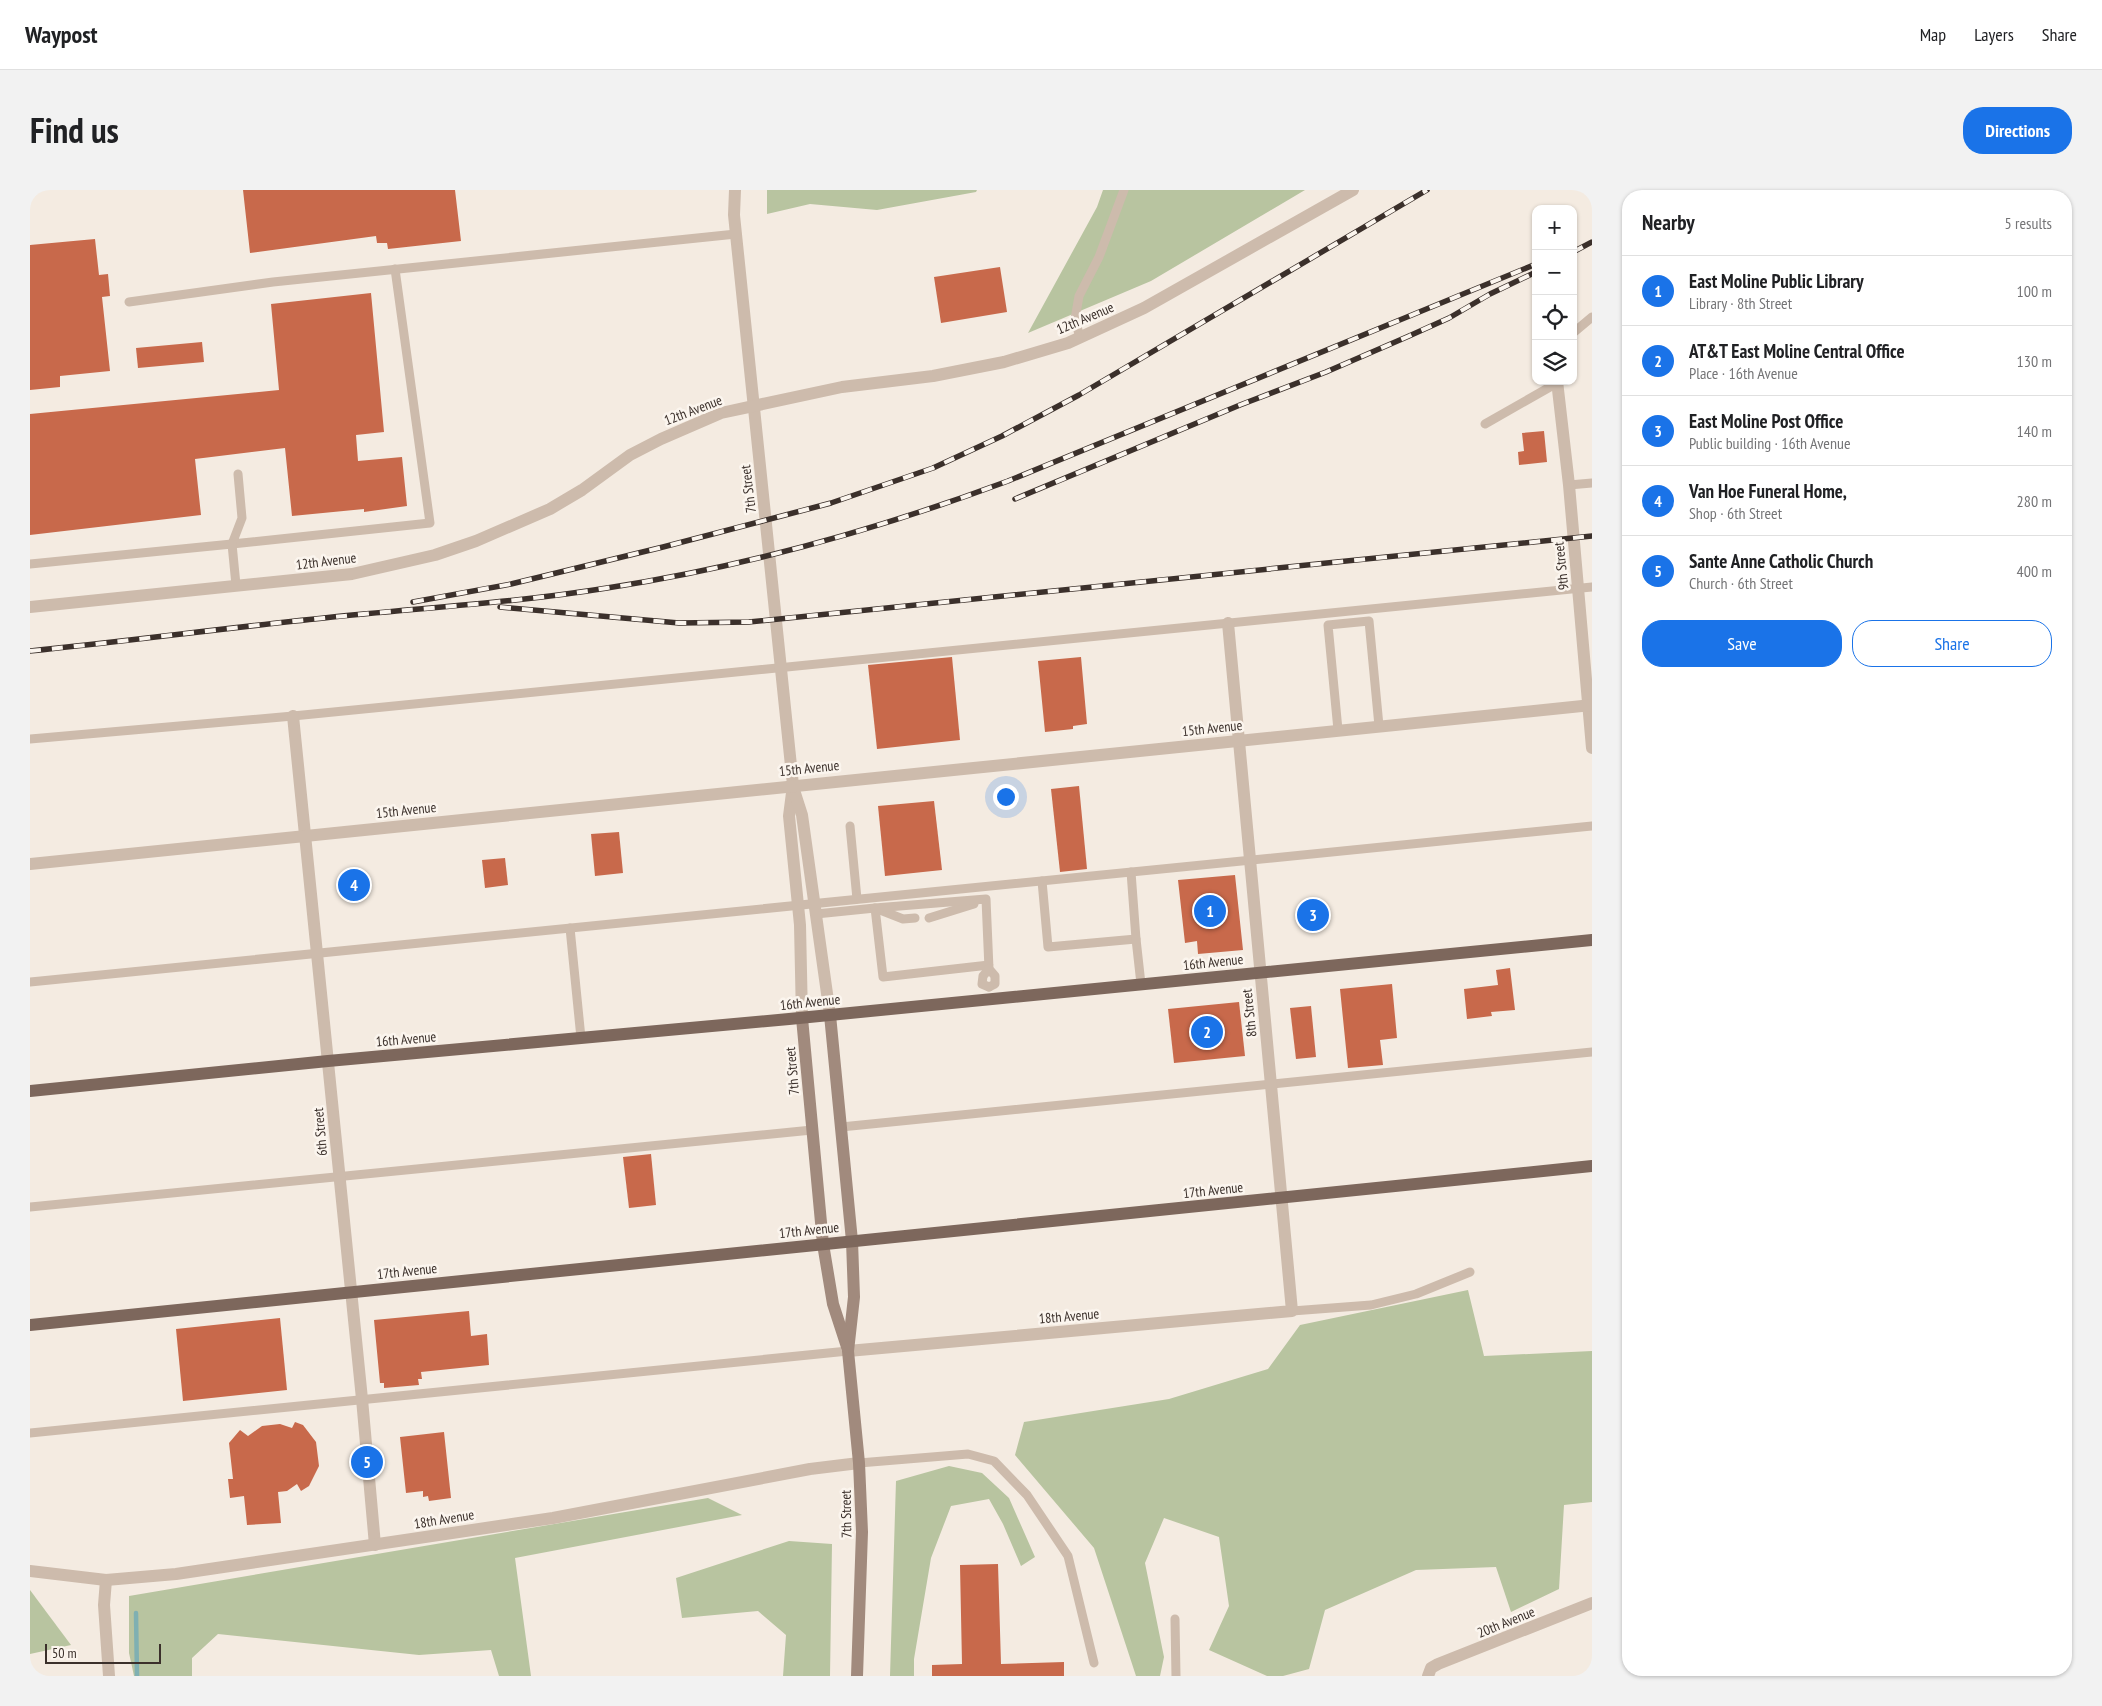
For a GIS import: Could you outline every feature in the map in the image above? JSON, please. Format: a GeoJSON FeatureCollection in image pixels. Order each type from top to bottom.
{"type":"FeatureCollection","features":[{"type":"Feature","properties":{"kind":"main road","name":"16th Avenue"},"geometry":{"type":"LineString","coordinates":[[30,1091],[328,1061],[802,1018],[989,993],[1141,984],[1592,940]]}},
{"type":"Feature","properties":{"kind":"main road","name":"7th Street"},"geometry":{"type":"LineString","coordinates":[[830,1015],[852,1241],[854,1298],[848,1351],[859,1463],[862,1532],[857,1676]]}},
{"type":"Feature","properties":{"kind":"main road","name":"7th Street"},"geometry":{"type":"LineString","coordinates":[[802,1018],[823,1244],[833,1304],[848,1351]]}},
{"type":"Feature","properties":{"kind":"main road","name":"17th Avenue"},"geometry":{"type":"LineString","coordinates":[[30,1325],[1592,1166]]}},
{"type":"Feature","properties":{"kind":"street","name":"7th Street"},"geometry":{"type":"LineString","coordinates":[[735,190],[736,234],[793,785],[802,815],[830,1015]]}},
{"type":"Feature","properties":{"kind":"street","name":"12th Avenue"},"geometry":{"type":"LineString","coordinates":[[30,607],[352,574],[395,565],[468,544],[550,508],[582,490],[630,455],[661,439],[721,413],[842,387],[933,376],[1004,362],[1080,338],[1144,308],[1354,190]]}},
{"type":"Feature","properties":{"kind":"street","name":"9th Street"},"geometry":{"type":"LineString","coordinates":[[1557,385],[1569,485],[1590,705],[1592,748]]}},
{"type":"Feature","properties":{"kind":"street","name":"8th Street"},"geometry":{"type":"LineString","coordinates":[[1228,623],[1292,1311]]}},
{"type":"Feature","properties":{"kind":"street","name":"15th Avenue"},"geometry":{"type":"LineString","coordinates":[[30,864],[1590,705]]}},
{"type":"Feature","properties":{"kind":"street","name":"6th Street"},"geometry":{"type":"LineString","coordinates":[[293,716],[375,1545]]}},
{"type":"Feature","properties":{"kind":"street","name":"7th Street"},"geometry":{"type":"LineString","coordinates":[[793,785],[789,816],[800,925],[802,1018]]}},
{"type":"Feature","properties":{"kind":"street","name":"18th Avenue"},"geometry":{"type":"LineString","coordinates":[[848,1351],[1292,1311]]}},
{"type":"Feature","properties":{"kind":"street","name":"18th Avenue"},"geometry":{"type":"LineString","coordinates":[[30,1572],[106,1580],[176,1574],[553,1518],[810,1469],[859,1463]]}},
{"type":"Feature","properties":{"kind":"street"},"geometry":{"type":"LineString","coordinates":[[106,1580],[104,1614],[109,1676]]}},
{"type":"Feature","properties":{"kind":"street","name":"20th Avenue"},"geometry":{"type":"LineString","coordinates":[[1430,1672],[1592,1603]]}},
{"type":"Feature","properties":{"kind":"lane"},"geometry":{"type":"LineString","coordinates":[[1080,338],[1075,319],[1079,296],[1099,256],[1124,190]]}},
{"type":"Feature","properties":{"kind":"lane"},"geometry":{"type":"LineString","coordinates":[[128,302],[272,282],[736,234]]}},
{"type":"Feature","properties":{"kind":"lane"},"geometry":{"type":"LineString","coordinates":[[30,564],[430,523],[395,269]]}},
{"type":"Feature","properties":{"kind":"lane"},"geometry":{"type":"LineString","coordinates":[[1577,330],[1592,317]]}},
{"type":"Feature","properties":{"kind":"lane"},"geometry":{"type":"LineString","coordinates":[[1485,424],[1552,385]]}},
{"type":"Feature","properties":{"kind":"lane"},"geometry":{"type":"LineString","coordinates":[[236,586],[232,544],[242,518],[238,474]]}},
{"type":"Feature","properties":{"kind":"lane"},"geometry":{"type":"LineString","coordinates":[[1569,485],[1592,483]]}},
{"type":"Feature","properties":{"kind":"lane"},"geometry":{"type":"LineString","coordinates":[[30,739],[293,716],[1592,587]]}},
{"type":"Feature","properties":{"kind":"lane"},"geometry":{"type":"LineString","coordinates":[[1338,730],[1328,625],[1369,621],[1379,726]]}},
{"type":"Feature","properties":{"kind":"lane"},"geometry":{"type":"LineString","coordinates":[[850,826],[857,899]]}},
{"type":"Feature","properties":{"kind":"lane"},"geometry":{"type":"LineString","coordinates":[[816,908],[857,899],[1592,826]]}},
{"type":"Feature","properties":{"kind":"lane"},"geometry":{"type":"LineString","coordinates":[[1131,872],[1141,984]]}},
{"type":"Feature","properties":{"kind":"lane"},"geometry":{"type":"LineString","coordinates":[[1042,881],[1048,947],[1136,939]]}},
{"type":"Feature","properties":{"kind":"lane"},"geometry":{"type":"LineString","coordinates":[[30,982],[797,905],[816,908],[875,908],[986,899]]}},
{"type":"Feature","properties":{"kind":"lane"},"geometry":{"type":"LineString","coordinates":[[929,918],[986,899]]}},
{"type":"Feature","properties":{"kind":"lane"},"geometry":{"type":"LineString","coordinates":[[986,899],[989,967],[995,976],[995,984],[989,993]]}},
{"type":"Feature","properties":{"kind":"lane"},"geometry":{"type":"LineString","coordinates":[[875,908],[903,919],[915,918]]}},
{"type":"Feature","properties":{"kind":"lane"},"geometry":{"type":"LineString","coordinates":[[875,908],[883,977],[989,967]]}},
{"type":"Feature","properties":{"kind":"lane"},"geometry":{"type":"LineString","coordinates":[[570,928],[582,1038]]}},
{"type":"Feature","properties":{"kind":"lane"},"geometry":{"type":"LineString","coordinates":[[841,1127],[1592,1052]]}},
{"type":"Feature","properties":{"kind":"lane"},"geometry":{"type":"LineString","coordinates":[[30,1207],[812,1130]]}},
{"type":"Feature","properties":{"kind":"lane"},"geometry":{"type":"LineString","coordinates":[[1292,1311],[1371,1305],[1416,1294],[1470,1272]]}},
{"type":"Feature","properties":{"kind":"lane"},"geometry":{"type":"LineString","coordinates":[[30,1432],[848,1351]]}},
{"type":"Feature","properties":{"kind":"lane"},"geometry":{"type":"LineString","coordinates":[[859,1463],[968,1454],[994,1461],[1027,1495],[1068,1556],[1094,1663]]}},
{"type":"Feature","properties":{"kind":"lane"},"geometry":{"type":"LineString","coordinates":[[1175,1619],[1176,1676]]}},
{"type":"Feature","properties":{"kind":"green space"},"geometry":{"type":"Polygon","coordinates":[[[767,190],[977,190],[976,192],[877,210],[810,204],[767,214],[767,190]]]}},
{"type":"Feature","properties":{"kind":"green space"},"geometry":{"type":"Polygon","coordinates":[[[1103,190],[1305,190],[1151,281],[1028,333],[1097,207],[1103,190]]]}},
{"type":"Feature","properties":{"kind":"green space"},"geometry":{"type":"Polygon","coordinates":[[[1468,1290],[1484,1356],[1592,1351],[1592,1502],[1564,1505],[1559,1589],[1511,1612],[1496,1567],[1416,1570],[1325,1610],[1309,1669],[1283,1676],[1267,1676],[1209,1650],[1229,1606],[1219,1537],[1164,1518],[1145,1563],[1164,1657],[1160,1676],[1136,1676],[1094,1548],[1015,1455],[1024,1422],[1169,1399],[1268,1369],[1300,1325],[1468,1290]]]}},
{"type":"Feature","properties":{"kind":"green space"},"geometry":{"type":"Polygon","coordinates":[[[949,1466],[982,1473],[1009,1498],[1035,1557],[1021,1566],[1003,1524],[989,1499],[951,1506],[931,1558],[914,1659],[914,1676],[890,1676],[896,1481],[949,1466]]]}},
{"type":"Feature","properties":{"kind":"green space"},"geometry":{"type":"Polygon","coordinates":[[[708,1498],[742,1515],[515,1558],[531,1676],[499,1676],[491,1650],[419,1655],[218,1634],[192,1658],[192,1676],[134,1676],[129,1653],[129,1596],[708,1498]]]}},
{"type":"Feature","properties":{"kind":"green space"},"geometry":{"type":"Polygon","coordinates":[[[789,1541],[832,1544],[830,1676],[783,1676],[786,1635],[758,1611],[682,1618],[676,1578],[789,1541]]]}},
{"type":"Feature","properties":{"kind":"green space"},"geometry":{"type":"Polygon","coordinates":[[[30,1590],[71,1645],[30,1654],[30,1590]]]}},
{"type":"Feature","properties":{"kind":"building"},"geometry":{"type":"Polygon","coordinates":[[[243,190],[455,190],[461,241],[388,249],[387,243],[377,243],[376,236],[250,253],[243,190]]]}},
{"type":"Feature","properties":{"kind":"building"},"geometry":{"type":"Polygon","coordinates":[[[95,239],[99,275],[108,274],[110,296],[102,297],[110,371],[60,376],[60,387],[30,390],[30,245],[95,239]]]}},
{"type":"Feature","properties":{"kind":"building"},"geometry":{"type":"Polygon","coordinates":[[[1000,267],[1007,312],[941,323],[934,277],[1000,267]]]}},
{"type":"Feature","properties":{"kind":"building"},"geometry":{"type":"Polygon","coordinates":[[[371,293],[384,432],[356,435],[358,461],[402,457],[407,506],[364,512],[364,509],[292,516],[285,448],[195,459],[201,515],[30,535],[30,414],[279,390],[271,304],[371,293]]]}},
{"type":"Feature","properties":{"kind":"building"},"geometry":{"type":"Polygon","coordinates":[[[202,342],[204,362],[138,368],[136,348],[202,342]]]}},
{"type":"Feature","properties":{"kind":"building"},"geometry":{"type":"Polygon","coordinates":[[[1544,431],[1547,462],[1519,465],[1518,452],[1524,451],[1522,433],[1544,431]]]}},
{"type":"Feature","properties":{"kind":"building"},"geometry":{"type":"Polygon","coordinates":[[[952,657],[960,740],[877,749],[868,665],[952,657]]]}},
{"type":"Feature","properties":{"kind":"building"},"geometry":{"type":"Polygon","coordinates":[[[1081,657],[1087,724],[1073,726],[1073,729],[1045,732],[1038,661],[1081,657]]]}},
{"type":"Feature","properties":{"kind":"building"},"geometry":{"type":"Polygon","coordinates":[[[1079,786],[1087,869],[1060,872],[1051,789],[1079,786]]]}},
{"type":"Feature","properties":{"kind":"building"},"geometry":{"type":"Polygon","coordinates":[[[934,801],[942,870],[885,876],[878,806],[934,801]]]}},
{"type":"Feature","properties":{"kind":"building"},"geometry":{"type":"Polygon","coordinates":[[[619,832],[623,873],[595,876],[591,834],[619,832]]]}},
{"type":"Feature","properties":{"kind":"building"},"geometry":{"type":"Polygon","coordinates":[[[505,858],[508,885],[485,888],[482,860],[505,858]]]}},
{"type":"Feature","properties":{"kind":"building"},"geometry":{"type":"Polygon","coordinates":[[[1235,875],[1243,950],[1198,954],[1197,941],[1185,943],[1178,880],[1235,875]]]}},
{"type":"Feature","properties":{"kind":"building"},"geometry":{"type":"Polygon","coordinates":[[[1510,968],[1515,1010],[1491,1012],[1492,1016],[1467,1019],[1464,989],[1498,985],[1496,970],[1510,968]]]}},
{"type":"Feature","properties":{"kind":"building"},"geometry":{"type":"Polygon","coordinates":[[[1392,984],[1397,1038],[1380,1040],[1383,1065],[1348,1068],[1340,989],[1392,984]]]}},
{"type":"Feature","properties":{"kind":"building"},"geometry":{"type":"Polygon","coordinates":[[[1239,1002],[1245,1056],[1174,1063],[1168,1009],[1239,1002]]]}},
{"type":"Feature","properties":{"kind":"building"},"geometry":{"type":"Polygon","coordinates":[[[1311,1006],[1316,1057],[1296,1059],[1290,1008],[1311,1006]]]}},
{"type":"Feature","properties":{"kind":"building"},"geometry":{"type":"Polygon","coordinates":[[[651,1154],[656,1205],[629,1208],[623,1157],[651,1154]]]}},
{"type":"Feature","properties":{"kind":"building"},"geometry":{"type":"Polygon","coordinates":[[[469,1311],[471,1336],[487,1334],[489,1365],[421,1372],[422,1379],[418,1379],[419,1385],[384,1388],[384,1383],[380,1383],[374,1320],[469,1311]]]}},
{"type":"Feature","properties":{"kind":"building"},"geometry":{"type":"Polygon","coordinates":[[[280,1318],[287,1390],[183,1401],[176,1329],[280,1318]]]}},
{"type":"Feature","properties":{"kind":"building"},"geometry":{"type":"Polygon","coordinates":[[[295,1422],[303,1425],[316,1442],[319,1466],[309,1486],[301,1491],[297,1484],[287,1491],[278,1492],[281,1523],[247,1525],[244,1496],[230,1498],[228,1479],[233,1479],[229,1443],[240,1430],[248,1436],[262,1426],[280,1424],[292,1428],[295,1422]]]}},
{"type":"Feature","properties":{"kind":"building"},"geometry":{"type":"Polygon","coordinates":[[[444,1432],[451,1498],[429,1501],[428,1496],[423,1497],[423,1491],[406,1493],[400,1437],[444,1432]]]}},
{"type":"Feature","properties":{"kind":"building"},"geometry":{"type":"Polygon","coordinates":[[[998,1564],[1001,1664],[1064,1662],[1064,1676],[932,1676],[932,1665],[962,1664],[960,1565],[998,1564]]]}},
{"type":"Feature","properties":{"kind":"waterway"},"geometry":{"type":"LineString","coordinates":[[136,1613],[137,1676]]}},
{"type":"Feature","properties":{"kind":"railway"},"geometry":{"type":"LineString","coordinates":[[413,602],[511,584],[663,547],[831,503],[933,468],[1002,436],[1079,395],[1427,190]]}},
{"type":"Feature","properties":{"kind":"railway"},"geometry":{"type":"LineString","coordinates":[[1577,250],[1592,242]]}},
{"type":"Feature","properties":{"kind":"railway"},"geometry":{"type":"LineString","coordinates":[[30,651],[359,614],[572,593],[658,579],[760,558],[910,515],[1008,481],[1532,266]]}},
{"type":"Feature","properties":{"kind":"railway"},"geometry":{"type":"LineString","coordinates":[[1015,499],[1240,405],[1326,372],[1409,336],[1449,318],[1490,294],[1532,274]]}},
{"type":"Feature","properties":{"kind":"railway"},"geometry":{"type":"LineString","coordinates":[[500,607],[679,623],[749,622],[1592,536]]}},
{"type":"Feature","properties":{"kind":"place","name":"Van Hoe Funeral Home,"},"geometry":{"type":"Point","coordinates":[354,885]}},
{"type":"Feature","properties":{"kind":"place","name":"East Moline Public Library"},"geometry":{"type":"Point","coordinates":[1210,911]}},
{"type":"Feature","properties":{"kind":"place","name":"East Moline Post Office"},"geometry":{"type":"Point","coordinates":[1313,915]}},
{"type":"Feature","properties":{"kind":"place","name":"AT&T East Moline Central Office"},"geometry":{"type":"Point","coordinates":[1207,1032]}},
{"type":"Feature","properties":{"kind":"place","name":"Sante Anne Catholic Church"},"geometry":{"type":"Point","coordinates":[367,1462]}}]}
